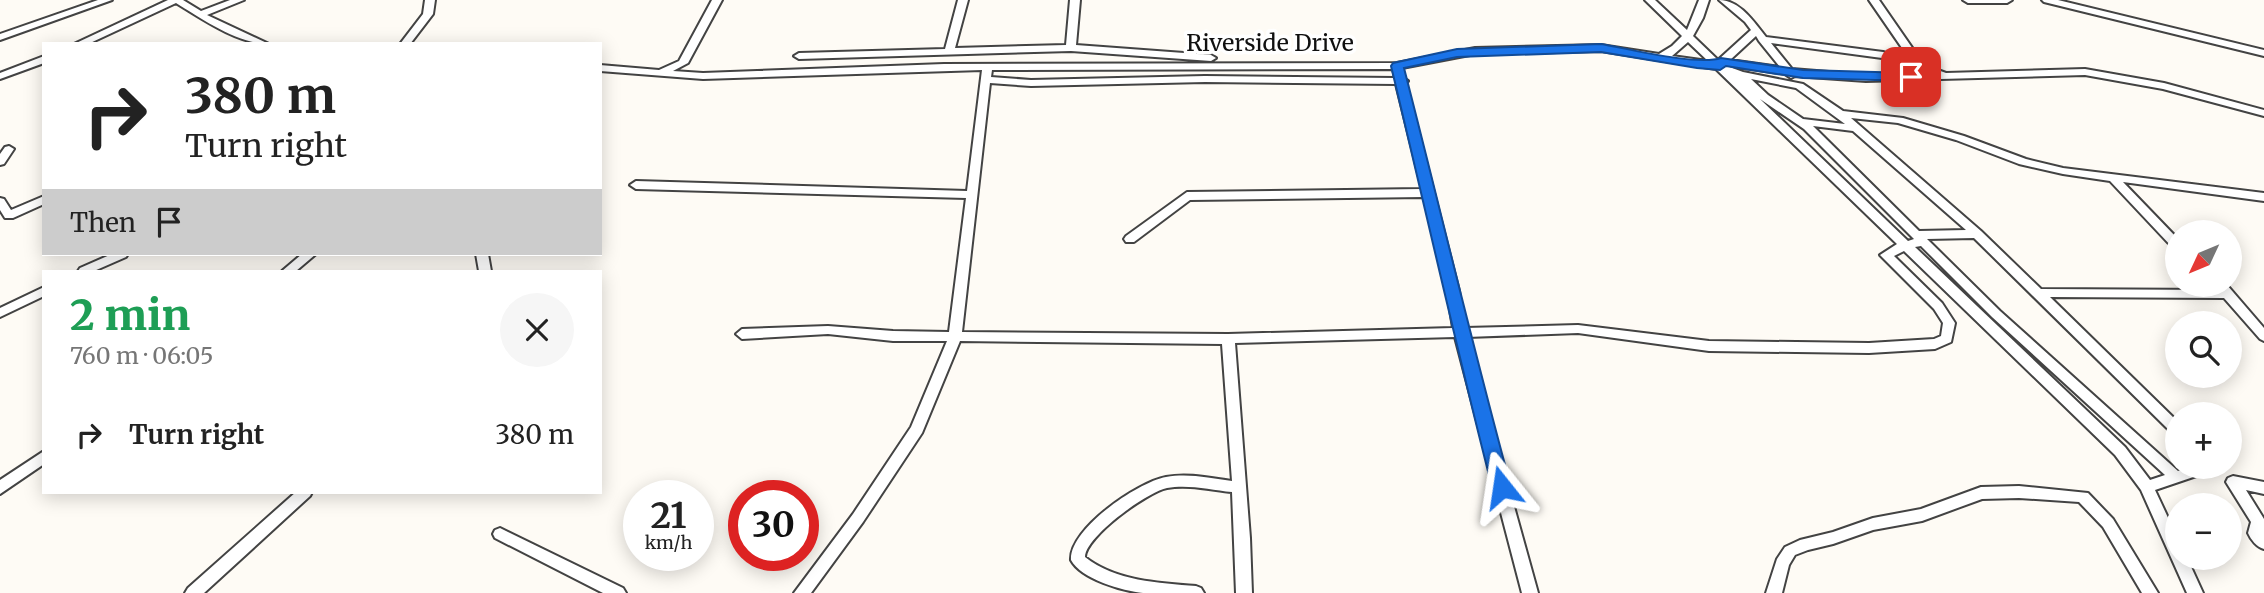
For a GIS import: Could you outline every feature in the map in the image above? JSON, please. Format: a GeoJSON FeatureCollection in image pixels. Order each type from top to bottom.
{"type":"FeatureCollection","features":[{"type":"Feature","properties":{"kind":"street"},"geometry":{"type":"LineString","coordinates":[[0,37],[107,0]]}},
{"type":"Feature","properties":{"kind":"street"},"geometry":{"type":"LineString","coordinates":[[83,42],[176,0],[258,42]]}},
{"type":"Feature","properties":{"kind":"street"},"geometry":{"type":"LineString","coordinates":[[200,14],[239,0]]}},
{"type":"Feature","properties":{"kind":"street"},"geometry":{"type":"LineString","coordinates":[[407,42],[428,14],[430,0]]}},
{"type":"Feature","properties":{"kind":"street"},"geometry":{"type":"LineString","coordinates":[[656,74],[683,63],[717,0]]}},
{"type":"Feature","properties":{"kind":"street"},"geometry":{"type":"LineString","coordinates":[[950,50],[962,0]]}},
{"type":"Feature","properties":{"kind":"street"},"geometry":{"type":"LineString","coordinates":[[1072,48],[1075,0]]}},
{"type":"Feature","properties":{"kind":"street"},"geometry":{"type":"LineString","coordinates":[[1650,0],[1720,64],[2120,451],[2147,487],[2165,527]]}},
{"type":"Feature","properties":{"kind":"street"},"geometry":{"type":"LineString","coordinates":[[1660,57],[1675,50],[1688,34],[1704,0]]}},
{"type":"Feature","properties":{"kind":"street"},"geometry":{"type":"LineString","coordinates":[[1724,0],[1742,14],[1799,86],[1840,114],[1977,234],[2040,293],[2118,375],[2165,418]]}},
{"type":"Feature","properties":{"kind":"street"},"geometry":{"type":"LineString","coordinates":[[1874,0],[1920,65]]}},
{"type":"Feature","properties":{"kind":"street"},"geometry":{"type":"LineString","coordinates":[[1968,0],[2007,0]]}},
{"type":"Feature","properties":{"kind":"street"},"geometry":{"type":"LineString","coordinates":[[2047,0],[2264,53]]}},
{"type":"Feature","properties":{"kind":"street"},"geometry":{"type":"LineString","coordinates":[[1720,64],[1758,36],[1883,55],[1920,65],[1950,78]]}},
{"type":"Feature","properties":{"kind":"street"},"geometry":{"type":"LineString","coordinates":[[799,56],[1072,48],[1221,58],[1234,65]]}},
{"type":"Feature","properties":{"kind":"street","name":"Riverside Drive"},"geometry":{"type":"LineString","coordinates":[[602,68],[704,76],[852,69],[987,74],[1234,65],[1397,66],[1457,53],[1601,48],[1720,64]]}},
{"type":"Feature","properties":{"kind":"street"},"geometry":{"type":"LineString","coordinates":[[0,76],[42,60]]}},
{"type":"Feature","properties":{"kind":"street"},"geometry":{"type":"LineString","coordinates":[[1720,64],[1866,78],[1950,78],[2060,72],[2098,74],[2164,86],[2264,113]]}},
{"type":"Feature","properties":{"kind":"street"},"geometry":{"type":"LineString","coordinates":[[1720,64],[1740,74],[1799,86]]}},
{"type":"Feature","properties":{"kind":"street"},"geometry":{"type":"LineString","coordinates":[[1397,66],[1403,81],[1427,193],[1453,291],[1460,333],[1530,593]]}},
{"type":"Feature","properties":{"kind":"street"},"geometry":{"type":"LineString","coordinates":[[802,593],[858,518],[916,429],[955,337],[987,74],[1031,83],[1192,79],[1403,81]]}},
{"type":"Feature","properties":{"kind":"street"},"geometry":{"type":"LineString","coordinates":[[1740,74],[1764,97],[1802,122],[1996,314],[2165,467]]}},
{"type":"Feature","properties":{"kind":"street"},"geometry":{"type":"LineString","coordinates":[[1840,114],[1899,120],[1959,138],[2023,162],[2115,180],[2264,197]]}},
{"type":"Feature","properties":{"kind":"street"},"geometry":{"type":"LineString","coordinates":[[1802,122],[1856,128]]}},
{"type":"Feature","properties":{"kind":"street"},"geometry":{"type":"LineString","coordinates":[[0,162],[9,149]]}},
{"type":"Feature","properties":{"kind":"street"},"geometry":{"type":"LineString","coordinates":[[2115,180],[2165,232]]}},
{"type":"Feature","properties":{"kind":"street"},"geometry":{"type":"LineString","coordinates":[[636,184],[971,195]]}},
{"type":"Feature","properties":{"kind":"street"},"geometry":{"type":"LineString","coordinates":[[1130,239],[1187,196],[1427,193]]}},
{"type":"Feature","properties":{"kind":"street"},"geometry":{"type":"LineString","coordinates":[[0,202],[9,215],[42,201]]}},
{"type":"Feature","properties":{"kind":"street"},"geometry":{"type":"LineString","coordinates":[[742,334],[828,330],[893,336],[1228,339],[1578,329],[1709,346],[1869,348],[1935,344],[1945,341],[1950,329],[1941,311],[1886,256],[1889,251],[1919,239],[1977,234]]}},
{"type":"Feature","properties":{"kind":"street"},"geometry":{"type":"LineString","coordinates":[[86,270],[118,256]]}},
{"type":"Feature","properties":{"kind":"street"},"geometry":{"type":"LineString","coordinates":[[289,270],[307,256]]}},
{"type":"Feature","properties":{"kind":"street"},"geometry":{"type":"LineString","coordinates":[[2040,293],[2165,291]]}},
{"type":"Feature","properties":{"kind":"street"},"geometry":{"type":"LineString","coordinates":[[0,313],[42,292]]}},
{"type":"Feature","properties":{"kind":"street"},"geometry":{"type":"LineString","coordinates":[[2232,298],[2264,336]]}},
{"type":"Feature","properties":{"kind":"street"},"geometry":{"type":"LineString","coordinates":[[1228,339],[1244,593]]}},
{"type":"Feature","properties":{"kind":"street"},"geometry":{"type":"LineString","coordinates":[[0,488],[42,457]]}},
{"type":"Feature","properties":{"kind":"street"},"geometry":{"type":"LineString","coordinates":[[2147,487],[2170,479]]}},
{"type":"Feature","properties":{"kind":"street"},"geometry":{"type":"LineString","coordinates":[[1196,593],[1142,586],[1085,568],[1077,559],[1079,548],[1101,524],[1135,496],[1161,483],[1190,482],[1237,487]]}},
{"type":"Feature","properties":{"kind":"street"},"geometry":{"type":"LineString","coordinates":[[2264,488],[2233,482],[2258,521],[2255,533],[2264,543]]}},
{"type":"Feature","properties":{"kind":"street"},"geometry":{"type":"LineString","coordinates":[[1774,593],[1782,563],[1790,551],[1805,544],[1873,524],[1922,515],[1980,493],[2019,492],[2083,497],[2108,523],[2150,593]]}},
{"type":"Feature","properties":{"kind":"street"},"geometry":{"type":"LineString","coordinates":[[193,593],[303,494]]}},
{"type":"Feature","properties":{"kind":"street"},"geometry":{"type":"LineString","coordinates":[[500,534],[618,593]]}},
{"type":"Feature","properties":{"kind":"street"},"geometry":{"type":"LineString","coordinates":[[2184,570],[2195,593]]}},
{"type":"Feature","properties":{"kind":"route"},"geometry":{"type":"LineString","coordinates":[[1502,487],[1460,333],[1453,291],[1427,193],[1406,92],[1397,66],[1457,53],[1601,48],[1697,64],[1720,66],[1721,62],[1803,74],[1866,78],[1911,77]]}}]}
